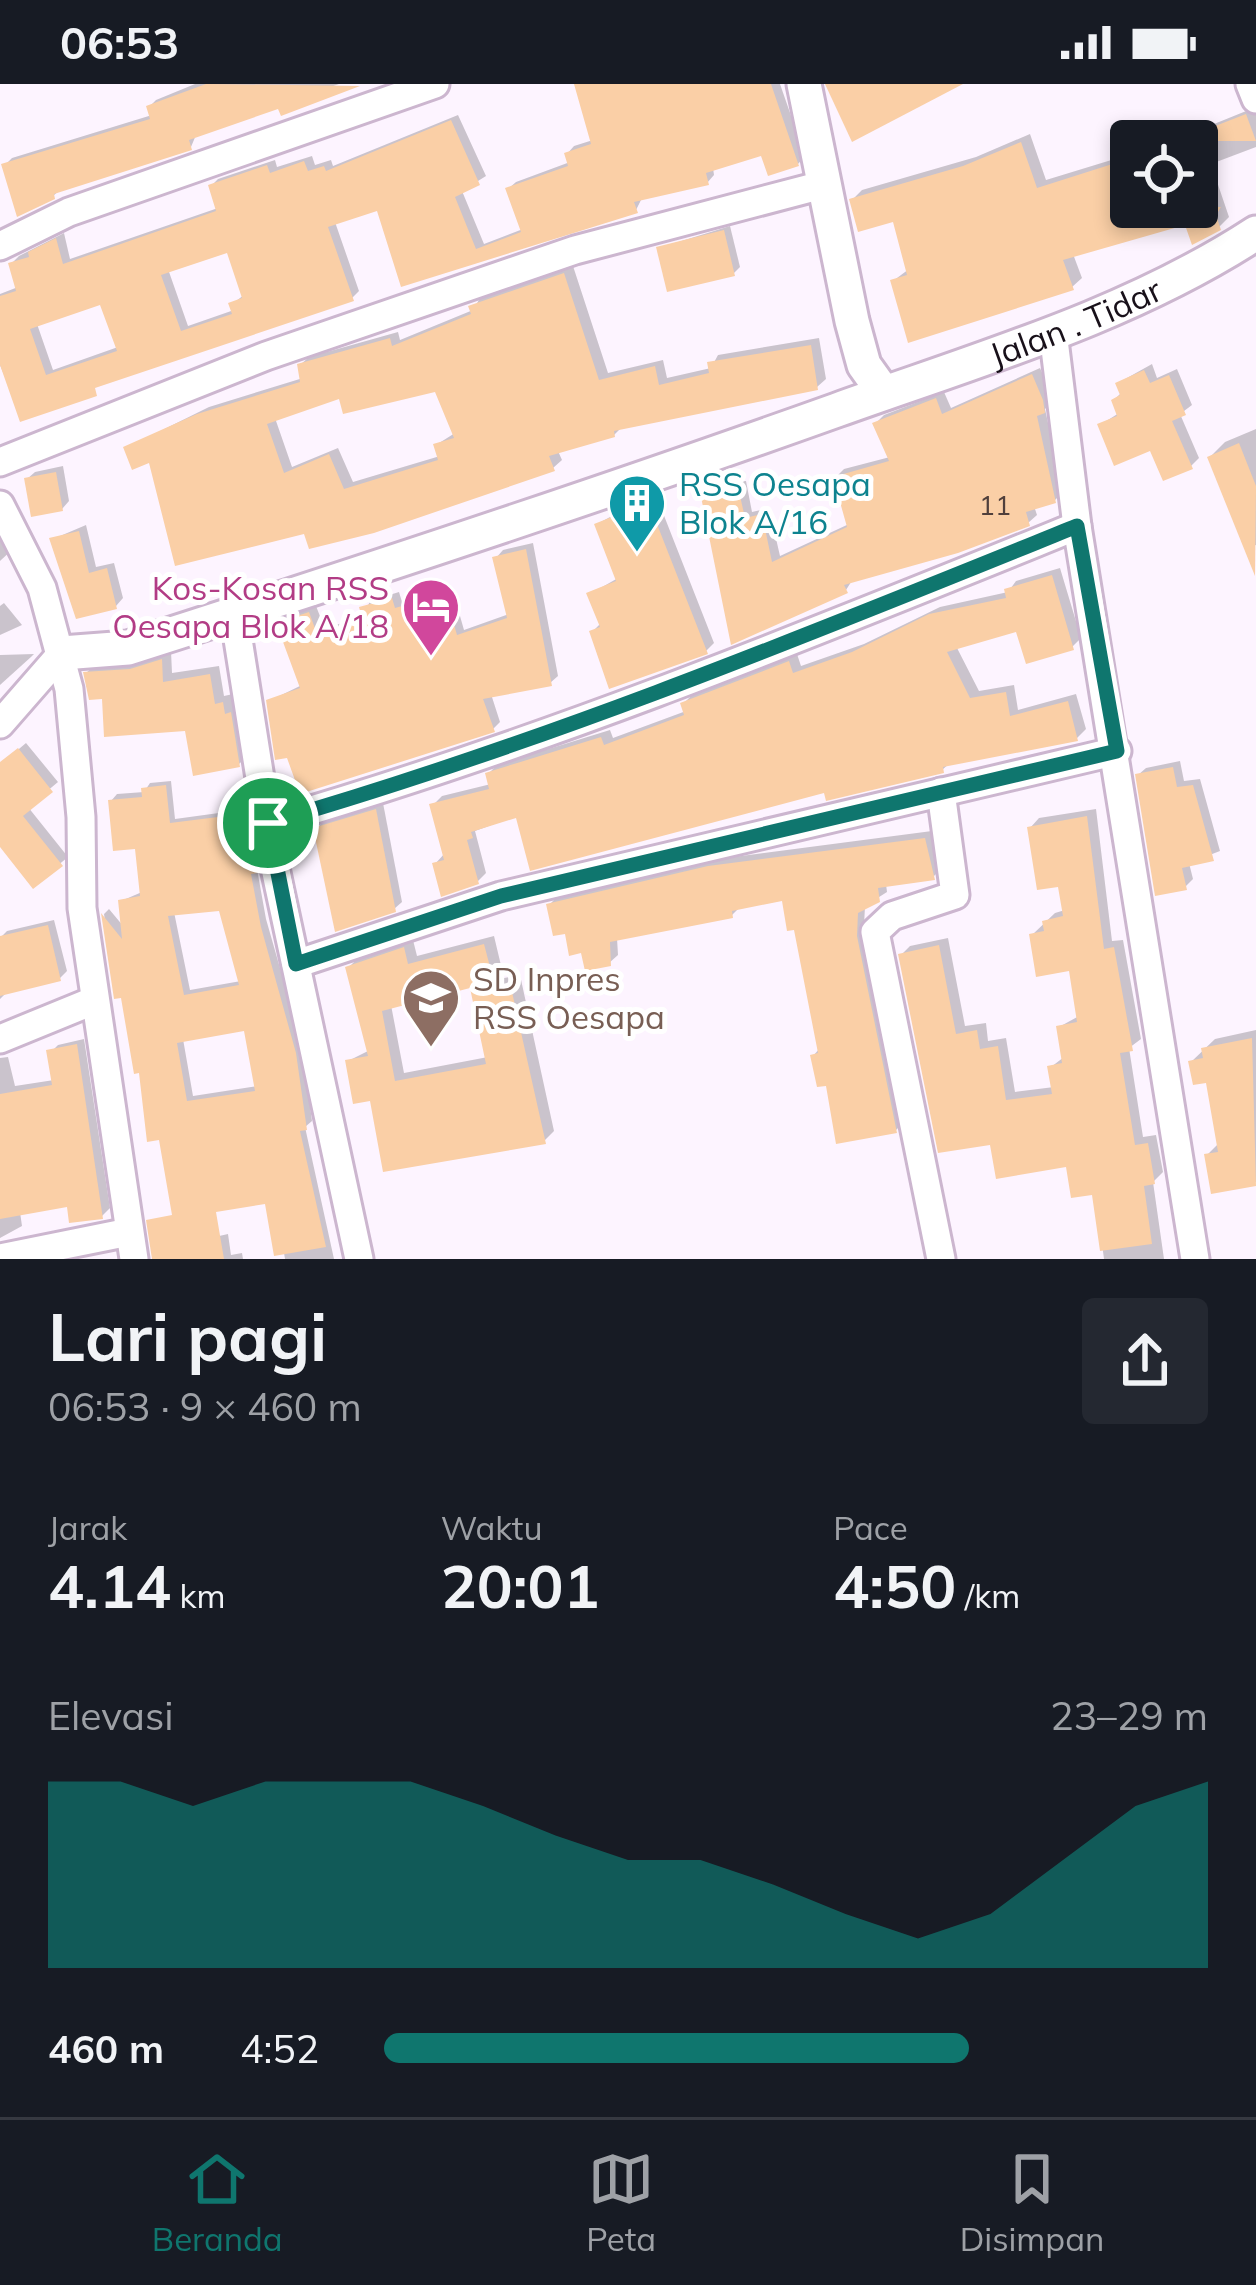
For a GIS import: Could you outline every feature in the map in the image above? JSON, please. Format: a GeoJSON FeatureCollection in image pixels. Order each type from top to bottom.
{"type":"FeatureCollection","features":[{"type":"Feature","properties":{"kind":"street"},"geometry":{"type":"LineString","coordinates":[[0,246],[69,212],[435,84]]}},
{"type":"Feature","properties":{"kind":"street"},"geometry":{"type":"LineString","coordinates":[[804,84],[864,365],[884,393]]}},
{"type":"Feature","properties":{"kind":"street"},"geometry":{"type":"LineString","coordinates":[[1250,84],[1256,99]]}},
{"type":"Feature","properties":{"kind":"street"},"geometry":{"type":"LineString","coordinates":[[0,462],[266,356],[575,250],[826,184]]}},
{"type":"Feature","properties":{"kind":"street","name":"Jalan . Tidar"},"geometry":{"type":"LineString","coordinates":[[62,653],[128,648],[517,524],[1053,332],[1216,260],[1256,233]]}},
{"type":"Feature","properties":{"kind":"street"},"geometry":{"type":"LineString","coordinates":[[1053,332],[1077,526],[1196,1259]]}},
{"type":"Feature","properties":{"kind":"street"},"geometry":{"type":"LineString","coordinates":[[0,505],[42,588],[62,653],[81,817],[82,908],[132,1245],[0,1258]]}},
{"type":"Feature","properties":{"kind":"street"},"geometry":{"type":"LineString","coordinates":[[268,823],[408,782],[622,708],[1077,526]]}},
{"type":"Feature","properties":{"kind":"street"},"geometry":{"type":"LineString","coordinates":[[234,614],[268,823],[359,1259]]}},
{"type":"Feature","properties":{"kind":"street"},"geometry":{"type":"LineString","coordinates":[[0,724],[62,653]]}},
{"type":"Feature","properties":{"kind":"street"},"geometry":{"type":"LineString","coordinates":[[296,964],[501,896],[1117,751]]}},
{"type":"Feature","properties":{"kind":"street"},"geometry":{"type":"LineString","coordinates":[[941,792],[955,895],[892,916],[875,932],[941,1259]]}},
{"type":"Feature","properties":{"kind":"street"},"geometry":{"type":"LineString","coordinates":[[0,1039],[93,1001]]}},
{"type":"Feature","properties":{"kind":"building"},"geometry":{"type":"Polygon","coordinates":[[[206,84],[360,86],[281,116],[278,109],[189,140],[192,150],[54,194],[55,199],[17,217],[1,164],[150,119],[146,106],[206,84]]]}},
{"type":"Feature","properties":{"kind":"building"},"geometry":{"type":"Polygon","coordinates":[[[574,84],[771,84],[799,166],[768,176],[761,156],[706,173],[709,185],[634,202],[638,213],[401,287],[377,211],[328,227],[354,301],[95,388],[97,396],[20,422],[0,365],[0,296],[16,291],[8,263],[29,257],[28,252],[56,238],[63,264],[216,211],[208,185],[267,165],[270,173],[304,161],[308,171],[324,166],[326,171],[451,120],[480,185],[455,197],[476,249],[521,232],[505,188],[568,166],[564,153],[591,144],[574,84]],[[227,253],[161,275],[181,331],[232,314],[228,303],[242,298],[227,253]],[[100,305],[30,329],[46,375],[117,351],[100,305]]]}},
{"type":"Feature","properties":{"kind":"building"},"geometry":{"type":"Polygon","coordinates":[[[825,84],[963,84],[852,142],[825,84]]]}},
{"type":"Feature","properties":{"kind":"building"},"geometry":{"type":"Polygon","coordinates":[[[1246,114],[1256,141],[1218,141],[1218,125],[1246,114]]]}},
{"type":"Feature","properties":{"kind":"building"},"geometry":{"type":"Polygon","coordinates":[[[1021,142],[1037,188],[1110,165],[1110,228],[1175,228],[1063,260],[1074,290],[908,343],[890,280],[907,275],[893,222],[858,232],[849,199],[963,166],[1021,142]]]}},
{"type":"Feature","properties":{"kind":"building"},"geometry":{"type":"Polygon","coordinates":[[[1218,221],[1221,230],[1192,245],[1186,228],[1218,228],[1218,221]]]}},
{"type":"Feature","properties":{"kind":"building"},"geometry":{"type":"Polygon","coordinates":[[[724,230],[735,276],[667,292],[656,247],[724,230]]]}},
{"type":"Feature","properties":{"kind":"building"},"geometry":{"type":"Polygon","coordinates":[[[564,273],[599,380],[655,366],[659,385],[709,373],[707,362],[811,345],[818,390],[614,431],[615,437],[549,456],[555,471],[374,533],[309,549],[304,534],[175,566],[149,463],[132,470],[123,447],[197,414],[300,382],[297,364],[390,338],[392,346],[471,314],[468,306],[564,273]],[[435,392],[343,414],[339,399],[267,424],[284,473],[329,454],[344,489],[438,460],[433,444],[454,438],[435,392]]]}},
{"type":"Feature","properties":{"kind":"building"},"geometry":{"type":"Polygon","coordinates":[[[1144,370],[1150,383],[1169,375],[1186,415],[1172,421],[1193,469],[1163,481],[1150,451],[1114,466],[1097,424],[1117,416],[1111,400],[1120,395],[1115,383],[1144,370]]]}},
{"type":"Feature","properties":{"kind":"building"},"geometry":{"type":"Polygon","coordinates":[[[1032,374],[1043,400],[1045,413],[1037,416],[1056,503],[1026,512],[1030,526],[958,553],[844,585],[848,593],[731,645],[699,487],[728,481],[729,489],[738,487],[745,518],[762,514],[772,562],[847,527],[833,477],[889,461],[872,423],[936,398],[942,414],[1032,374]]]}},
{"type":"Feature","properties":{"kind":"building"},"geometry":{"type":"Polygon","coordinates":[[[1239,443],[1256,486],[1255,576],[1207,457],[1239,443]]]}},
{"type":"Feature","properties":{"kind":"building"},"geometry":{"type":"Polygon","coordinates":[[[56,472],[63,511],[31,517],[24,478],[56,472]]]}},
{"type":"Feature","properties":{"kind":"building"},"geometry":{"type":"Polygon","coordinates":[[[653,514],[708,654],[609,689],[589,631],[600,627],[586,593],[616,581],[594,524],[617,515],[621,526],[653,514]]]}},
{"type":"Feature","properties":{"kind":"building"},"geometry":{"type":"Polygon","coordinates":[[[79,531],[89,573],[107,568],[117,609],[76,619],[49,538],[79,531]]]}},
{"type":"Feature","properties":{"kind":"building"},"geometry":{"type":"Polygon","coordinates":[[[526,549],[552,686],[483,699],[495,732],[300,794],[287,758],[275,760],[266,700],[300,688],[276,623],[309,612],[317,634],[362,618],[359,607],[392,598],[395,608],[445,594],[457,635],[507,618],[492,557],[526,549]]]}},
{"type":"Feature","properties":{"kind":"building"},"geometry":{"type":"Polygon","coordinates":[[[1052,575],[1074,650],[1026,664],[1016,632],[947,652],[970,698],[1006,692],[1010,716],[1068,701],[1078,741],[943,767],[944,773],[826,801],[824,793],[530,871],[516,818],[471,832],[473,838],[467,840],[479,884],[441,897],[432,863],[444,860],[429,804],[489,789],[485,773],[601,737],[604,745],[684,715],[680,703],[789,661],[793,673],[852,652],[929,614],[1006,598],[1004,589],[1052,575]]]}},
{"type":"Feature","properties":{"kind":"building"},"geometry":{"type":"Polygon","coordinates":[[[162,659],[163,682],[210,674],[215,704],[223,702],[225,714],[231,712],[240,767],[193,776],[185,731],[104,737],[102,699],[89,700],[83,672],[130,669],[162,659]]]}},
{"type":"Feature","properties":{"kind":"building"},"geometry":{"type":"Polygon","coordinates":[[[18,748],[53,792],[23,816],[63,866],[33,889],[0,847],[0,762],[18,748]]]}},
{"type":"Feature","properties":{"kind":"building"},"geometry":{"type":"Polygon","coordinates":[[[1173,767],[1177,787],[1193,785],[1214,861],[1182,868],[1187,890],[1155,896],[1135,774],[1173,767]]]}},
{"type":"Feature","properties":{"kind":"building"},"geometry":{"type":"Polygon","coordinates":[[[166,785],[170,823],[242,814],[258,873],[251,874],[261,927],[296,1053],[307,1130],[300,1131],[326,1247],[274,1256],[265,1204],[216,1212],[224,1259],[152,1259],[146,1220],[172,1215],[159,1140],[147,1142],[139,1073],[134,1074],[121,998],[114,999],[101,913],[122,939],[118,900],[140,896],[135,849],[113,851],[108,800],[142,797],[141,788],[166,785]],[[219,911],[168,916],[184,995],[239,985],[219,911]],[[244,1031],[177,1043],[187,1101],[255,1091],[244,1031]]]}},
{"type":"Feature","properties":{"kind":"building"},"geometry":{"type":"Polygon","coordinates":[[[376,809],[396,912],[335,932],[313,828],[376,809]]]}},
{"type":"Feature","properties":{"kind":"building"},"geometry":{"type":"Polygon","coordinates":[[[1087,816],[1104,949],[1114,947],[1133,1051],[1120,1053],[1135,1145],[1148,1143],[1155,1184],[1144,1186],[1152,1244],[1100,1251],[1092,1195],[1071,1198],[1066,1167],[996,1179],[990,1145],[938,1153],[898,954],[939,945],[956,1034],[977,1030],[980,1049],[998,1046],[1006,1100],[1052,1094],[1047,1066],[1062,1063],[1056,1026],[1077,1022],[1069,971],[1036,977],[1029,934],[1044,931],[1042,921],[1063,916],[1058,887],[1037,890],[1027,827],[1087,816]]]}},
{"type":"Feature","properties":{"kind":"building"},"geometry":{"type":"Polygon","coordinates":[[[925,838],[935,880],[878,888],[880,902],[858,913],[857,936],[897,1133],[836,1144],[826,1086],[817,1087],[810,1055],[818,1053],[794,930],[787,931],[782,901],[732,911],[733,918],[610,942],[611,966],[585,971],[581,953],[569,956],[565,934],[553,936],[546,904],[708,866],[925,838]]]}},
{"type":"Feature","properties":{"kind":"building"},"geometry":{"type":"Polygon","coordinates":[[[48,925],[61,981],[0,996],[0,936],[48,925]]]}},
{"type":"Feature","properties":{"kind":"building"},"geometry":{"type":"Polygon","coordinates":[[[484,944],[495,986],[510,983],[546,1144],[383,1172],[370,1101],[353,1104],[345,1060],[368,1056],[345,967],[404,947],[408,964],[484,944]],[[470,988],[382,1011],[395,1081],[486,1064],[470,988]]]}},
{"type":"Feature","properties":{"kind":"building"},"geometry":{"type":"Polygon","coordinates":[[[1252,1038],[1256,1186],[1211,1194],[1204,1154],[1218,1152],[1206,1083],[1193,1085],[1188,1061],[1203,1058],[1201,1048],[1252,1038]]]}},
{"type":"Feature","properties":{"kind":"building"},"geometry":{"type":"Polygon","coordinates":[[[77,1044],[103,1219],[69,1223],[67,1207],[0,1219],[0,1094],[52,1085],[46,1050],[77,1044]]]}},
{"type":"Feature","properties":{"kind":"place","name":"RSS Oesapa Blok A/16"},"geometry":{"type":"Point","coordinates":[637,554]}},
{"type":"Feature","properties":{"kind":"place","name":"Kos-Kosan RSS Oesapa Blok A/18"},"geometry":{"type":"Point","coordinates":[431,658]}},
{"type":"Feature","properties":{"kind":"place","name":"SD Inpres RSS Oesapa"},"geometry":{"type":"Point","coordinates":[431,1049]}},
{"type":"Feature","properties":{"kind":"route"},"geometry":{"type":"LineString","coordinates":[[1077,526],[1117,751],[501,896],[296,964],[268,823],[408,782],[622,708],[1077,526]]}}]}
